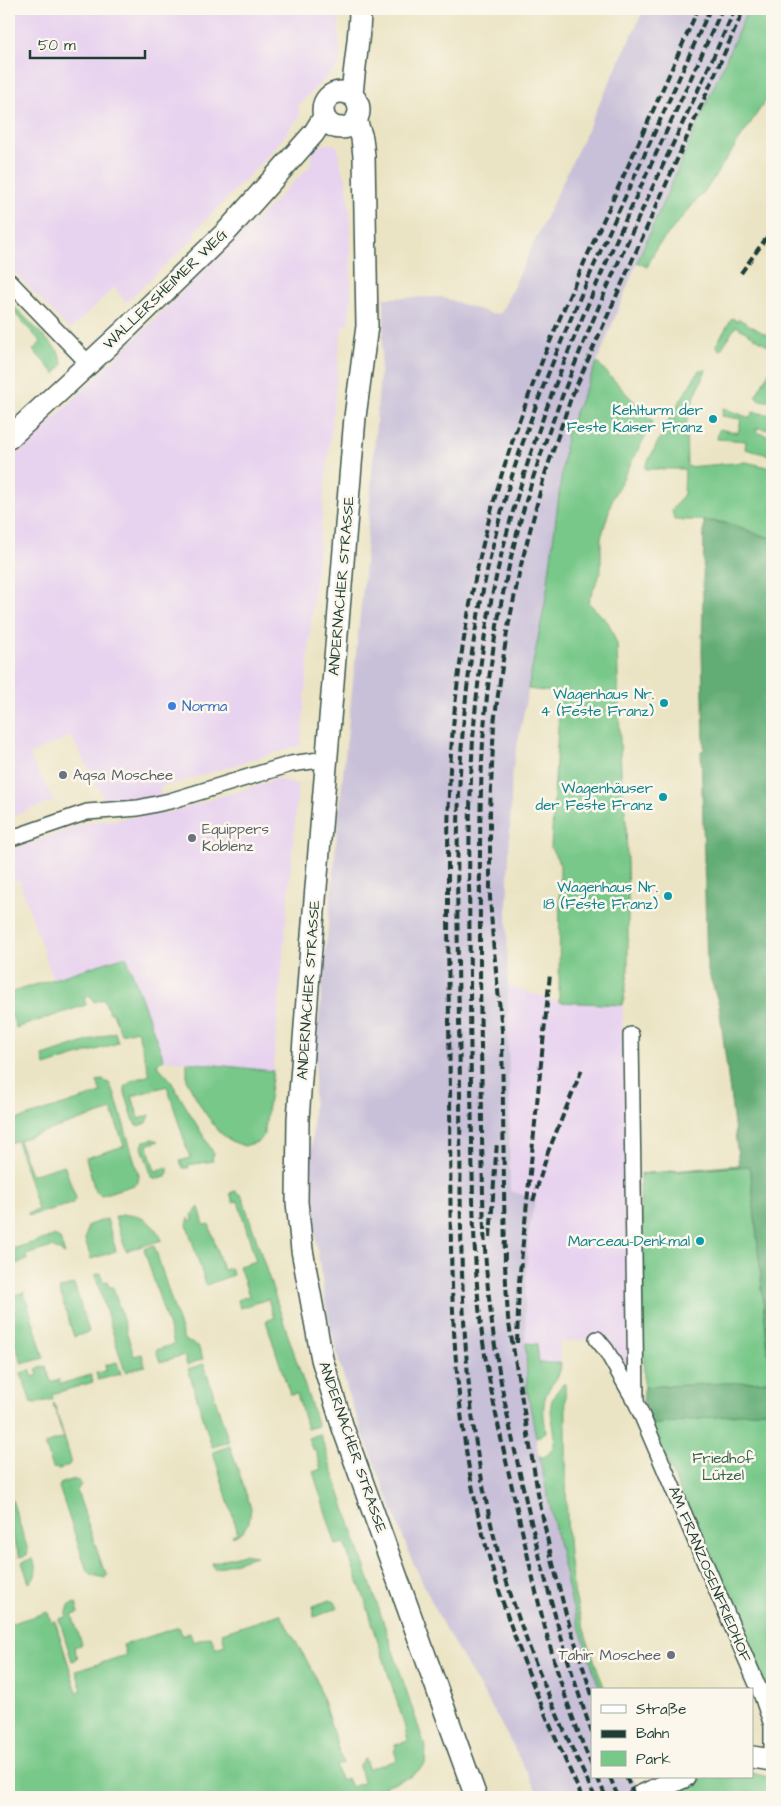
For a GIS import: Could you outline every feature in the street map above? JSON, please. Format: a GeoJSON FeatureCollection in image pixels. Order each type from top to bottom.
{"type":"FeatureCollection","features":[{"type":"Feature","properties":{"kind":"street"},"geometry":{"type":"LineString","coordinates":[[349,88],[326,98],[322,109],[334,125],[359,111],[349,88],[358,46],[360,9]]}},
{"type":"Feature","properties":{"kind":"street","name":"ANDERNACHER STRASSE"},"geometry":{"type":"LineString","coordinates":[[334,125],[354,138],[364,156],[367,326],[355,417],[326,759],[298,1119],[297,1202],[302,1250],[322,1358],[343,1428],[476,1797]]}},
{"type":"Feature","properties":{"kind":"street","name":"WALLERSHEIMER WEG"},"geometry":{"type":"LineString","coordinates":[[9,438],[124,331],[334,125]]}},
{"type":"Feature","properties":{"kind":"street"},"geometry":{"type":"LineString","coordinates":[[9,281],[88,363]]}},
{"type":"Feature","properties":{"kind":"street"},"geometry":{"type":"LineString","coordinates":[[9,839],[87,812],[138,808],[170,801],[291,764],[326,759]]}},
{"type":"Feature","properties":{"kind":"street","name":"AM FRANZOSENFRIEDHOF"},"geometry":{"type":"LineString","coordinates":[[631,1035],[636,1402]]}},
{"type":"Feature","properties":{"kind":"street","name":"AM FRANZOSENFRIEDHOF"},"geometry":{"type":"LineString","coordinates":[[597,1339],[606,1350],[636,1402],[762,1696],[772,1725],[772,1750]]}},
{"type":"Feature","properties":{"kind":"street"},"geometry":{"type":"LineString","coordinates":[[754,1757],[772,1760]]}},
{"type":"Feature","properties":{"kind":"street"},"geometry":{"type":"LineString","coordinates":[[640,1797],[682,1778]]}},
{"type":"Feature","properties":{"kind":"shaded area"},"geometry":{"type":"Polygon","coordinates":[[[9,9],[338,9],[340,64],[298,105],[300,116],[270,154],[194,232],[197,235],[126,302],[114,287],[70,330],[9,267],[9,9]]]}},
{"type":"Feature","properties":{"kind":"shaded area"},"geometry":{"type":"Polygon","coordinates":[[[644,9],[748,9],[637,262],[567,431],[546,598],[512,773],[507,910],[510,1191],[536,1199],[528,1234],[525,1310],[527,1389],[540,1461],[572,1605],[599,1688],[591,1688],[591,1778],[634,1778],[643,1797],[540,1797],[494,1711],[444,1627],[411,1558],[351,1403],[325,1301],[315,1233],[311,1161],[316,1050],[363,587],[384,323],[384,298],[441,297],[492,314],[501,313],[644,9]]]}},
{"type":"Feature","properties":{"kind":"shaded area"},"geometry":{"type":"Polygon","coordinates":[[[325,144],[335,144],[346,178],[350,214],[351,299],[348,325],[342,326],[313,600],[301,745],[159,788],[163,799],[106,802],[71,736],[29,755],[54,801],[9,817],[9,463],[311,165],[311,155],[316,148],[325,144]]]}},
{"type":"Feature","properties":{"kind":"shaded area"},"geometry":{"type":"Polygon","coordinates":[[[277,779],[298,785],[273,1071],[164,1060],[125,956],[53,979],[19,880],[12,882],[9,874],[9,851],[86,823],[167,813],[277,779]]]}},
{"type":"Feature","properties":{"kind":"shaded area"},"geometry":{"type":"Polygon","coordinates":[[[508,985],[559,1002],[623,1005],[622,1032],[628,1102],[631,1362],[618,1363],[603,1338],[559,1342],[561,1363],[539,1363],[537,1344],[526,1343],[525,1310],[528,1234],[536,1199],[510,1192],[508,985]]]}},
{"type":"Feature","properties":{"kind":"green space"},"geometry":{"type":"Polygon","coordinates":[[[748,9],[772,9],[772,91],[707,188],[657,247],[647,267],[637,262],[748,9]]]}},
{"type":"Feature","properties":{"kind":"green space"},"geometry":{"type":"Polygon","coordinates":[[[9,301],[58,351],[63,364],[55,374],[33,350],[41,342],[9,307],[9,301]]]}},
{"type":"Feature","properties":{"kind":"green space"},"geometry":{"type":"Polygon","coordinates":[[[732,318],[737,321],[739,319],[772,338],[772,348],[736,326],[720,351],[716,345],[732,318]]]}},
{"type":"Feature","properties":{"kind":"green space"},"geometry":{"type":"Polygon","coordinates":[[[597,362],[653,422],[613,497],[601,538],[601,572],[588,602],[608,622],[617,644],[621,773],[626,821],[628,897],[628,972],[623,1005],[559,1002],[560,864],[551,848],[560,693],[528,689],[546,598],[567,431],[597,362]]]}},
{"type":"Feature","properties":{"kind":"green space"},"geometry":{"type":"Polygon","coordinates":[[[772,367],[772,402],[760,400],[755,397],[772,367]]]}},
{"type":"Feature","properties":{"kind":"green space"},"geometry":{"type":"Polygon","coordinates":[[[699,370],[706,370],[693,400],[686,424],[687,467],[746,462],[772,468],[772,538],[719,522],[674,520],[672,510],[684,494],[685,469],[646,469],[645,467],[674,411],[699,370]]]}},
{"type":"Feature","properties":{"kind":"green space"},"geometry":{"type":"Polygon","coordinates":[[[723,408],[750,418],[753,412],[772,415],[772,430],[757,428],[756,432],[772,437],[772,456],[745,449],[746,441],[717,439],[719,429],[738,433],[741,419],[722,416],[723,408]]]}},
{"type":"Feature","properties":{"kind":"green space"},"geometry":{"type":"Polygon","coordinates":[[[704,520],[734,525],[757,535],[772,538],[772,1410],[651,1425],[643,1401],[644,1387],[771,1381],[750,1166],[640,1174],[739,1165],[719,1005],[707,968],[701,751],[704,750],[702,651],[704,520]]]}},
{"type":"Feature","properties":{"kind":"green space"},"geometry":{"type":"Polygon","coordinates":[[[126,956],[164,1060],[156,1064],[169,1078],[214,1154],[213,1161],[188,1165],[189,1168],[183,1168],[180,1161],[190,1158],[167,1086],[132,1096],[139,1119],[150,1115],[147,1123],[139,1126],[135,1124],[125,1093],[125,1087],[131,1081],[150,1075],[137,1030],[121,1034],[113,1013],[109,1013],[104,999],[94,1002],[91,996],[84,998],[86,1005],[16,1028],[11,1013],[9,1013],[9,993],[126,956]]]}},
{"type":"Feature","properties":{"kind":"green space"},"geometry":{"type":"Polygon","coordinates":[[[115,1032],[118,1043],[45,1066],[43,1056],[115,1032]]]}},
{"type":"Feature","properties":{"kind":"green space"},"geometry":{"type":"Polygon","coordinates":[[[187,1062],[273,1071],[264,1134],[258,1142],[244,1146],[231,1141],[218,1131],[203,1110],[187,1081],[187,1062]]]}},
{"type":"Feature","properties":{"kind":"green space"},"geometry":{"type":"Polygon","coordinates":[[[102,1080],[109,1083],[115,1095],[139,1176],[138,1182],[134,1185],[101,1195],[95,1191],[86,1158],[124,1146],[112,1110],[19,1140],[31,1175],[64,1165],[76,1198],[72,1204],[29,1216],[28,1213],[38,1210],[17,1141],[9,1143],[9,1122],[101,1093],[97,1081],[102,1080]]]}},
{"type":"Feature","properties":{"kind":"green space"},"geometry":{"type":"Polygon","coordinates":[[[153,1139],[159,1141],[147,1145],[155,1171],[168,1167],[166,1177],[158,1179],[152,1177],[142,1147],[144,1141],[153,1139]]]}},
{"type":"Feature","properties":{"kind":"green space"},"geometry":{"type":"Polygon","coordinates":[[[750,1165],[771,1381],[644,1387],[640,1174],[750,1165]]]}},
{"type":"Feature","properties":{"kind":"green space"},"geometry":{"type":"Polygon","coordinates":[[[235,1191],[242,1196],[318,1426],[307,1429],[297,1394],[290,1395],[266,1321],[274,1318],[268,1299],[240,1308],[238,1300],[249,1296],[239,1266],[256,1261],[238,1201],[233,1202],[230,1193],[235,1191]]]}},
{"type":"Feature","properties":{"kind":"green space"},"geometry":{"type":"Polygon","coordinates":[[[199,1207],[204,1225],[209,1224],[223,1270],[231,1268],[233,1275],[206,1285],[187,1225],[189,1218],[190,1221],[193,1220],[192,1215],[199,1207]]]}},
{"type":"Feature","properties":{"kind":"green space"},"geometry":{"type":"Polygon","coordinates":[[[123,1215],[136,1216],[147,1221],[162,1240],[126,1251],[115,1217],[123,1215]]]}},
{"type":"Feature","properties":{"kind":"green space"},"geometry":{"type":"Polygon","coordinates":[[[107,1219],[116,1251],[91,1259],[85,1240],[88,1225],[107,1219]]]}},
{"type":"Feature","properties":{"kind":"green space"},"geometry":{"type":"Polygon","coordinates":[[[54,1236],[60,1239],[65,1254],[52,1247],[26,1255],[27,1260],[9,1266],[9,1250],[54,1236]]]}},
{"type":"Feature","properties":{"kind":"green space"},"geometry":{"type":"Polygon","coordinates":[[[154,1245],[184,1340],[198,1346],[203,1359],[187,1365],[184,1355],[160,1362],[156,1350],[174,1344],[144,1249],[154,1245]]]}},
{"type":"Feature","properties":{"kind":"green space"},"geometry":{"type":"Polygon","coordinates":[[[101,1273],[103,1282],[107,1281],[109,1287],[113,1287],[134,1356],[142,1354],[145,1366],[125,1372],[95,1275],[101,1273]]]}},
{"type":"Feature","properties":{"kind":"green space"},"geometry":{"type":"Polygon","coordinates":[[[74,1284],[89,1332],[74,1337],[59,1289],[74,1284]]]}},
{"type":"Feature","properties":{"kind":"green space"},"geometry":{"type":"Polygon","coordinates":[[[9,1285],[12,1296],[24,1292],[44,1358],[22,1364],[12,1335],[9,1336],[9,1285]]]}},
{"type":"Feature","properties":{"kind":"green space"},"geometry":{"type":"Polygon","coordinates":[[[526,1343],[537,1344],[539,1363],[561,1363],[559,1374],[549,1389],[544,1403],[546,1432],[536,1438],[527,1389],[526,1343]]]}},
{"type":"Feature","properties":{"kind":"green space"},"geometry":{"type":"Polygon","coordinates":[[[117,1362],[121,1374],[98,1380],[96,1373],[106,1371],[105,1365],[117,1362]]]}},
{"type":"Feature","properties":{"kind":"green space"},"geometry":{"type":"Polygon","coordinates":[[[204,1364],[229,1442],[212,1447],[188,1369],[204,1364]]]}},
{"type":"Feature","properties":{"kind":"green space"},"geometry":{"type":"Polygon","coordinates":[[[46,1366],[51,1382],[59,1379],[60,1384],[91,1375],[93,1382],[52,1394],[53,1399],[35,1404],[34,1402],[31,1403],[21,1373],[30,1370],[33,1377],[38,1375],[36,1369],[46,1366]]]}},
{"type":"Feature","properties":{"kind":"green space"},"geometry":{"type":"Polygon","coordinates":[[[565,1384],[566,1482],[569,1556],[572,1580],[590,1649],[604,1688],[599,1688],[572,1605],[539,1456],[544,1457],[553,1447],[554,1433],[551,1405],[557,1391],[565,1384]]]}},
{"type":"Feature","properties":{"kind":"green space"},"geometry":{"type":"Polygon","coordinates":[[[54,1403],[71,1460],[69,1465],[59,1469],[53,1468],[45,1444],[64,1438],[54,1403]]]}},
{"type":"Feature","properties":{"kind":"green space","name":"Friedhof Lützel"},"geometry":{"type":"Polygon","coordinates":[[[772,1410],[772,1700],[651,1425],[772,1410]]]}},
{"type":"Feature","properties":{"kind":"green space"},"geometry":{"type":"Polygon","coordinates":[[[320,1434],[426,1749],[425,1764],[412,1776],[359,1796],[357,1792],[344,1797],[9,1797],[9,1624],[48,1612],[51,1622],[55,1621],[77,1692],[82,1690],[76,1671],[126,1655],[123,1645],[179,1627],[182,1635],[190,1633],[193,1642],[211,1636],[215,1648],[225,1645],[222,1633],[280,1614],[315,1675],[343,1764],[336,1766],[340,1780],[347,1778],[351,1787],[363,1783],[359,1766],[365,1758],[368,1769],[397,1760],[394,1750],[396,1749],[395,1745],[408,1741],[404,1724],[365,1600],[344,1543],[336,1545],[313,1472],[321,1469],[315,1449],[312,1449],[308,1438],[320,1434]]]}},
{"type":"Feature","properties":{"kind":"green space"},"geometry":{"type":"Polygon","coordinates":[[[230,1446],[251,1508],[249,1522],[242,1532],[233,1537],[232,1535],[237,1533],[237,1530],[213,1452],[230,1446]]]}},
{"type":"Feature","properties":{"kind":"green space"},"geometry":{"type":"Polygon","coordinates":[[[75,1479],[79,1480],[81,1484],[77,1491],[103,1568],[108,1574],[105,1578],[92,1575],[87,1571],[59,1487],[61,1483],[75,1479]]]}},
{"type":"Feature","properties":{"kind":"green space"},"geometry":{"type":"Polygon","coordinates":[[[9,1498],[12,1500],[28,1550],[27,1555],[20,1557],[9,1527],[9,1498]]]}},
{"type":"Feature","properties":{"kind":"green space"},"geometry":{"type":"Polygon","coordinates":[[[243,1554],[256,1556],[214,1569],[212,1563],[243,1554]]]}},
{"type":"Feature","properties":{"kind":"green space"},"geometry":{"type":"Polygon","coordinates":[[[33,1559],[36,1569],[35,1575],[29,1583],[22,1562],[33,1559]]]}},
{"type":"Feature","properties":{"kind":"green space"},"geometry":{"type":"Polygon","coordinates":[[[330,1600],[335,1602],[338,1608],[314,1617],[313,1606],[330,1600]]]}},
{"type":"Feature","properties":{"kind":"green space"},"geometry":{"type":"Polygon","coordinates":[[[76,1603],[79,1613],[72,1615],[82,1644],[74,1647],[78,1659],[72,1661],[59,1619],[66,1617],[69,1605],[76,1603]]]}},
{"type":"Feature","properties":{"kind":"green space"},"geometry":{"type":"Polygon","coordinates":[[[754,1774],[772,1778],[772,1797],[657,1797],[706,1778],[754,1778],[754,1774]]]}},
{"type":"Feature","properties":{"kind":"railway"},"geometry":{"type":"LineString","coordinates":[[582,1797],[520,1652],[495,1577],[475,1500],[459,1399],[452,1296],[451,1245],[448,963],[451,748],[459,673],[473,590],[492,508],[515,435],[571,292],[698,9]]}},
{"type":"Feature","properties":{"kind":"railway"},"geometry":{"type":"LineString","coordinates":[[595,1797],[547,1692],[507,1584],[488,1510],[471,1406],[466,1354],[461,1249],[457,910],[460,773],[469,675],[482,595],[500,517],[523,443],[549,371],[579,300],[710,9]]}},
{"type":"Feature","properties":{"kind":"railway"},"geometry":{"type":"LineString","coordinates":[[591,1763],[570,1711],[537,1597],[496,1417],[480,1317],[474,1217],[470,1039],[469,858],[473,740],[486,626],[504,542],[532,450],[555,385],[608,259],[722,9]]}},
{"type":"Feature","properties":{"kind":"railway"},"geometry":{"type":"LineString","coordinates":[[591,1730],[562,1640],[529,1514],[499,1373],[488,1285],[483,1200],[480,957],[480,849],[483,742],[494,642],[500,608],[523,510],[533,478],[577,358],[602,299],[735,9]]}},
{"type":"Feature","properties":{"kind":"railway"},"geometry":{"type":"LineString","coordinates":[[591,1692],[566,1614],[551,1556],[539,1499],[508,1318],[505,1265],[502,1030],[490,897],[490,809],[494,723],[507,632],[521,565],[544,477],[571,398],[744,9]]}},
{"type":"Feature","properties":{"kind":"railway"},"geometry":{"type":"LineString","coordinates":[[741,273],[772,230]]}},
{"type":"Feature","properties":{"kind":"railway"},"geometry":{"type":"LineString","coordinates":[[517,1343],[519,1282],[550,974]]}},
{"type":"Feature","properties":{"kind":"railway"},"geometry":{"type":"LineString","coordinates":[[533,1201],[548,1152],[583,1067]]}},
{"type":"Feature","properties":{"kind":"railway"},"geometry":{"type":"LineString","coordinates":[[490,1237],[497,1142]]}},
{"type":"Feature","properties":{"kind":"railway"},"geometry":{"type":"LineString","coordinates":[[597,1778],[606,1797]]}},
{"type":"Feature","properties":{"kind":"railway"},"geometry":{"type":"LineString","coordinates":[[610,1778],[618,1797]]}},
{"type":"Feature","properties":{"kind":"railway"},"geometry":{"type":"LineString","coordinates":[[626,1778],[635,1797]]}},
{"type":"Feature","properties":{"kind":"place","name":"Kehlturm der Feste Kaiser Franz"},"geometry":{"type":"Point","coordinates":[713,419]}},
{"type":"Feature","properties":{"kind":"place","name":"Wagenhaus Nr. 4 (Feste Franz)"},"geometry":{"type":"Point","coordinates":[664,703]}},
{"type":"Feature","properties":{"kind":"place","name":"Norma"},"geometry":{"type":"Point","coordinates":[172,706]}},
{"type":"Feature","properties":{"kind":"place","name":"Aqsa Moschee"},"geometry":{"type":"Point","coordinates":[63,775]}},
{"type":"Feature","properties":{"kind":"place","name":"Wagenhäuser der Feste Franz"},"geometry":{"type":"Point","coordinates":[663,797]}},
{"type":"Feature","properties":{"kind":"place","name":"Equippers Koblenz"},"geometry":{"type":"Point","coordinates":[192,838]}},
{"type":"Feature","properties":{"kind":"place","name":"Wagenhaus Nr. 18 (Feste Franz)"},"geometry":{"type":"Point","coordinates":[668,896]}},
{"type":"Feature","properties":{"kind":"place","name":"Marceau-Denkmal"},"geometry":{"type":"Point","coordinates":[700,1241]}},
{"type":"Feature","properties":{"kind":"place","name":"Tahir Moschee"},"geometry":{"type":"Point","coordinates":[671,1655]}}]}
